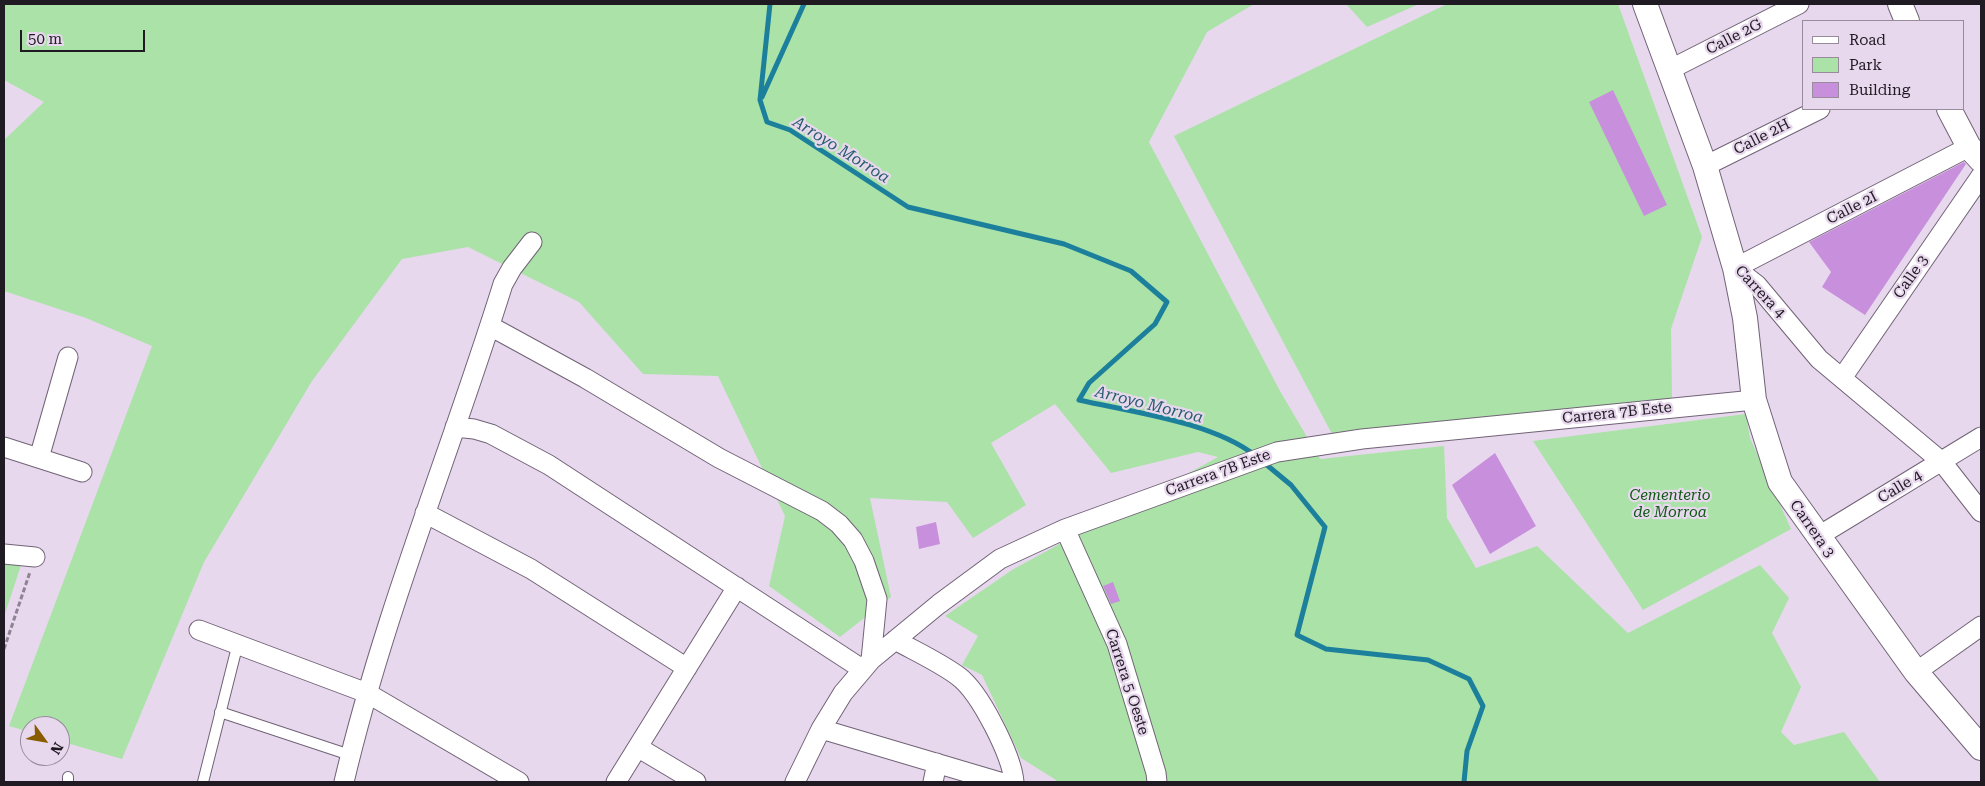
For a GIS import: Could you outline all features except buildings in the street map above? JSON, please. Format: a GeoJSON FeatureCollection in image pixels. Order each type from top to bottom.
{"type":"FeatureCollection","features":[{"type":"Feature","properties":{"kind":"street","name":"Carrera 4"},"geometry":{"type":"LineString","coordinates":[[1645,4],[1705,166],[1735,268],[1757,285],[1819,359],[1942,462],[1981,512]]}},
{"type":"Feature","properties":{"kind":"street","name":"Calle 2G"},"geometry":{"type":"LineString","coordinates":[[1669,70],[1799,4]]}},
{"type":"Feature","properties":{"kind":"street"},"geometry":{"type":"LineString","coordinates":[[1900,4],[1907,20]]}},
{"type":"Feature","properties":{"kind":"street","name":"Calle 2H"},"geometry":{"type":"LineString","coordinates":[[1705,166],[1818,110]]}},
{"type":"Feature","properties":{"kind":"street"},"geometry":{"type":"LineString","coordinates":[[1950,110],[1975,154]]}},
{"type":"Feature","properties":{"kind":"street","name":"Calle 2I"},"geometry":{"type":"LineString","coordinates":[[1735,268],[1975,154]]}},
{"type":"Feature","properties":{"kind":"street","name":"Calle 3"},"geometry":{"type":"LineString","coordinates":[[1842,378],[1981,176]]}},
{"type":"Feature","properties":{"kind":"street"},"geometry":{"type":"LineString","coordinates":[[344,782],[367,693],[425,513],[503,284],[512,268],[532,242]]}},
{"type":"Feature","properties":{"kind":"street","name":"Carrera 3"},"geometry":{"type":"LineString","coordinates":[[1735,268],[1745,318],[1754,400],[1780,482],[1817,537],[1916,672],[1981,748]]}},
{"type":"Feature","properties":{"kind":"street"},"geometry":{"type":"LineString","coordinates":[[455,427],[474,429],[491,434],[532,455],[737,588],[867,664],[876,599],[864,561],[853,540],[839,524],[822,511],[718,458],[585,378],[490,326]]}},
{"type":"Feature","properties":{"kind":"street"},"geometry":{"type":"LineString","coordinates":[[39,458],[68,357]]}},
{"type":"Feature","properties":{"kind":"street","name":"Carrera 7B Este"},"geometry":{"type":"LineString","coordinates":[[795,782],[821,728],[843,693],[867,664],[895,640],[1000,560],[1065,528],[1277,452],[1362,439],[1754,400]]}},
{"type":"Feature","properties":{"kind":"street","name":"Calle 4"},"geometry":{"type":"LineString","coordinates":[[1817,537],[1942,462],[1981,436]]}},
{"type":"Feature","properties":{"kind":"street"},"geometry":{"type":"LineString","coordinates":[[4,447],[82,472]]}},
{"type":"Feature","properties":{"kind":"street"},"geometry":{"type":"LineString","coordinates":[[425,513],[531,569],[687,668]]}},
{"type":"Feature","properties":{"kind":"street","name":"Carrera 5 Oeste"},"geometry":{"type":"LineString","coordinates":[[1065,528],[1117,644],[1156,773],[1157,782]]}},
{"type":"Feature","properties":{"kind":"street"},"geometry":{"type":"LineString","coordinates":[[4,554],[36,557]]}},
{"type":"Feature","properties":{"kind":"street"},"geometry":{"type":"LineString","coordinates":[[616,782],[639,748],[737,588]]}},
{"type":"Feature","properties":{"kind":"street"},"geometry":{"type":"LineString","coordinates":[[1916,672],[1981,626]]}},
{"type":"Feature","properties":{"kind":"street"},"geometry":{"type":"LineString","coordinates":[[199,630],[238,643],[367,693],[519,782]]}},
{"type":"Feature","properties":{"kind":"street"},"geometry":{"type":"LineString","coordinates":[[895,640],[958,676],[972,689],[1010,761],[1014,782]]}},
{"type":"Feature","properties":{"kind":"street"},"geometry":{"type":"LineString","coordinates":[[821,728],[1000,782]]}},
{"type":"Feature","properties":{"kind":"street"},"geometry":{"type":"LineString","coordinates":[[639,748],[696,782]]}},
{"type":"Feature","properties":{"kind":"street"},"geometry":{"type":"LineString","coordinates":[[932,782],[937,763]]}},
{"type":"Feature","properties":{"kind":"lane"},"geometry":{"type":"LineString","coordinates":[[203,782],[238,643]]}},
{"type":"Feature","properties":{"kind":"lane"},"geometry":{"type":"LineString","coordinates":[[220,712],[350,755]]}},
{"type":"Feature","properties":{"kind":"path"},"geometry":{"type":"LineString","coordinates":[[4,649],[36,557]]}},
{"type":"Feature","properties":{"kind":"green space"},"geometry":{"type":"Polygon","coordinates":[[[4,4],[1254,4],[1207,32],[1149,142],[1280,391],[1320,459],[1444,446],[1447,518],[1476,568],[1537,546],[1628,633],[1760,565],[1789,598],[1772,633],[1801,687],[1781,732],[1794,745],[1844,732],[1880,782],[1056,782],[1056,780],[1021,758],[982,675],[962,665],[978,636],[945,616],[1012,570],[1218,457],[1198,452],[1111,473],[1055,404],[991,443],[1026,505],[973,538],[947,502],[870,498],[891,597],[840,637],[769,586],[785,516],[718,376],[643,374],[579,302],[468,247],[402,259],[312,381],[204,562],[122,759],[70,744],[70,716],[20,716],[20,729],[9,726],[152,346],[86,318],[4,291],[4,140],[44,102],[4,80],[4,4]]]}},
{"type":"Feature","properties":{"kind":"green space"},"geometry":{"type":"Polygon","coordinates":[[[1346,4],[1419,4],[1367,27],[1346,4]]]}},
{"type":"Feature","properties":{"kind":"green space"},"geometry":{"type":"Polygon","coordinates":[[[1447,4],[1618,4],[1702,237],[1671,329],[1672,398],[1332,434],[1174,136],[1447,4]]]}},
{"type":"Feature","properties":{"kind":"green space","name":"Cementerio de Morroa"},"geometry":{"type":"Polygon","coordinates":[[[1746,414],[1750,438],[1791,529],[1643,610],[1533,441],[1746,414]]]}},
{"type":"Feature","properties":{"kind":"green space"},"geometry":{"type":"Polygon","coordinates":[[[4,559],[22,562],[4,617],[4,559]]]}},
{"type":"Feature","properties":{"kind":"waterway","name":"Arroyo Morroa"},"geometry":{"type":"LineString","coordinates":[[770,4],[760,100],[767,122],[790,130],[908,207],[1064,244],[1131,271],[1167,302],[1155,324],[1089,383],[1079,400],[1147,414],[1195,427],[1238,444],[1256,456]]}},
{"type":"Feature","properties":{"kind":"waterway"},"geometry":{"type":"LineString","coordinates":[[762,97],[804,4]]}},
{"type":"Feature","properties":{"kind":"waterway","name":"Arroyo Morroa"},"geometry":{"type":"LineString","coordinates":[[1262,461],[1291,485],[1325,527],[1297,635],[1326,649],[1428,660],[1469,679],[1483,706],[1467,751],[1464,782]]}}]}
